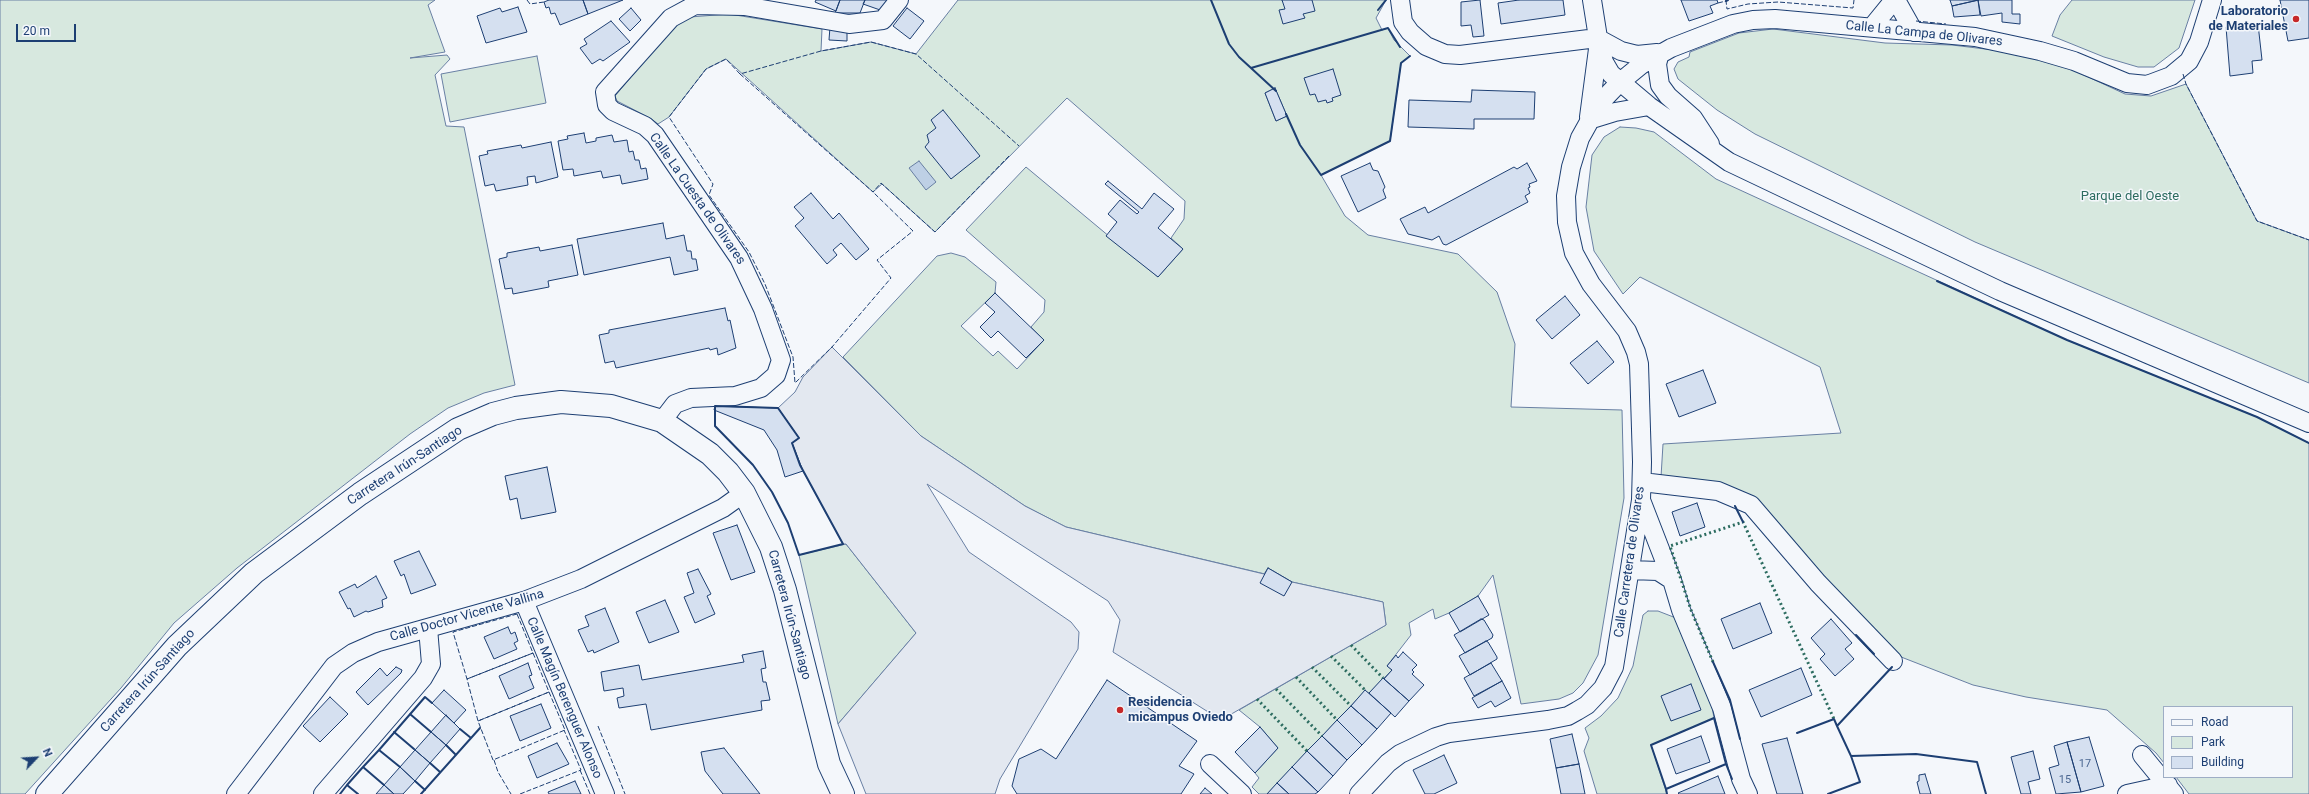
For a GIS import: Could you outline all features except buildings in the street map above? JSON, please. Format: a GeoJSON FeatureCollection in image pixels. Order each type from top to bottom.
{"type":"FeatureCollection","features":[{"type":"Feature","properties":{"kind":"highway","name":"Carretera Irún-Santiago"},"geometry":{"type":"LineString","coordinates":[[47,794],[177,646],[254,573],[360,494],[458,429],[504,411],[560,402],[612,406],[662,421],[710,454],[728,472],[744,493],[771,547],[785,590],[829,764],[843,794]]}},
{"type":"Feature","properties":{"kind":"street","name":"Calle La Cuesta de Olivares"},"geometry":{"type":"LineString","coordinates":[[662,421],[675,404],[692,398],[735,396],[761,388],[776,375],[781,360],[763,309],[739,258],[655,135],[645,126],[613,111],[607,105],[605,92],[671,18],[695,5],[744,6],[849,24],[883,20],[899,0]]}},
{"type":"Feature","properties":{"kind":"street"},"geometry":{"type":"LineString","coordinates":[[1400,0],[1403,22],[1410,32],[1426,46],[1445,54],[1460,55],[1598,41],[1621,51],[1637,55],[1660,53],[1657,64],[1660,85],[1668,96],[1693,118],[1716,154]]}},
{"type":"Feature","properties":{"kind":"street"},"geometry":{"type":"LineString","coordinates":[[1592,0],[1598,41],[1604,62],[1619,83],[1716,154],[1789,192],[2000,291],[2309,423]]}},
{"type":"Feature","properties":{"kind":"street"},"geometry":{"type":"LineString","coordinates":[[1872,27],[1895,0],[1914,32]]}},
{"type":"Feature","properties":{"kind":"street","name":"Calle La Campa de Olivares"},"geometry":{"type":"LineString","coordinates":[[1619,83],[1641,65],[1660,53],[1733,24],[1753,20],[1790,20],[1976,37],[2008,43],[2074,61],[2127,83],[2147,85],[2171,76],[2189,61],[2199,42],[2212,0]]}},
{"type":"Feature","properties":{"kind":"street"},"geometry":{"type":"LineString","coordinates":[[1598,41],[1589,120],[1615,112],[1649,106]]}},
{"type":"Feature","properties":{"kind":"street","name":"Calle Carretera de Olivares"},"geometry":{"type":"LineString","coordinates":[[1359,794],[1388,764],[1400,754],[1449,732],[1540,721],[1568,716],[1595,698],[1603,688],[1614,667],[1641,500],[1641,407],[1636,352],[1620,321],[1591,284],[1574,253],[1567,222],[1566,196],[1570,167],[1580,138],[1599,104],[1619,83]]}},
{"type":"Feature","properties":{"kind":"street"},"geometry":{"type":"LineString","coordinates":[[1642,482],[1718,491],[1751,505],[1818,583],[1893,661]]}},
{"type":"Feature","properties":{"kind":"street","name":"Calle Doctor Vicente Vallina"},"geometry":{"type":"LineString","coordinates":[[236,794],[334,666],[353,653],[378,642],[524,601],[581,579],[636,553],[723,508],[744,493]]}},
{"type":"Feature","properties":{"kind":"street"},"geometry":{"type":"LineString","coordinates":[[1641,500],[1672,580],[1681,610],[1722,708],[1741,779],[1748,794]]}},
{"type":"Feature","properties":{"kind":"street"},"geometry":{"type":"LineString","coordinates":[[1630,570],[1658,571],[1672,580]]}},
{"type":"Feature","properties":{"kind":"street","name":"Calle Magín Berenguer Alonso"},"geometry":{"type":"LineString","coordinates":[[524,601],[605,794]]}},
{"type":"Feature","properties":{"kind":"street"},"geometry":{"type":"LineString","coordinates":[[323,794],[423,678],[431,664],[428,628]]}},
{"type":"Feature","properties":{"kind":"street"},"geometry":{"type":"LineString","coordinates":[[2142,755],[2171,789]]}},
{"type":"Feature","properties":{"kind":"street"},"geometry":{"type":"LineString","coordinates":[[1210,764],[1242,794]]}},
{"type":"Feature","properties":{"kind":"street"},"geometry":{"type":"LineString","coordinates":[[2127,794],[2171,789]]}},
{"type":"Feature","properties":{"kind":"green space"},"geometry":{"type":"Polygon","coordinates":[[[0,0],[435,0],[428,5],[445,52],[410,58],[447,55],[450,59],[435,75],[446,126],[464,127],[515,385],[484,393],[448,408],[410,434],[237,568],[174,623],[121,688],[25,794],[0,794],[0,0]]]}},
{"type":"Feature","properties":{"kind":"green space"},"geometry":{"type":"Polygon","coordinates":[[[958,0],[1386,0],[1376,18],[1382,30],[1388,28],[1394,40],[1410,56],[1401,63],[1390,141],[1321,175],[1345,216],[1368,235],[1458,254],[1497,292],[1515,344],[1511,407],[1622,410],[1624,498],[1598,655],[1583,683],[1573,693],[1559,699],[1521,704],[1493,575],[1478,596],[1449,613],[1435,619],[1433,609],[1409,623],[1411,635],[1387,666],[1392,670],[1369,693],[1365,691],[1267,794],[1259,794],[1252,787],[1259,778],[1255,773],[1278,748],[1260,727],[1239,710],[1386,625],[1383,602],[1292,582],[1268,568],[1265,574],[1066,527],[1025,506],[921,436],[843,357],[937,256],[951,253],[965,257],[996,282],[995,293],[961,326],[993,356],[998,351],[1017,369],[1044,340],[1031,327],[1044,312],[1045,300],[966,230],[1026,167],[1158,277],[1183,249],[1171,238],[1184,219],[1185,201],[1067,98],[935,232],[882,184],[873,192],[726,59],[706,69],[669,117],[658,124],[650,118],[617,101],[615,96],[673,27],[690,17],[729,14],[822,29],[821,51],[871,42],[916,54],[958,0]],[[1275,88],[1265,93],[1276,121],[1287,116],[1275,88]]]}},
{"type":"Feature","properties":{"kind":"green space"},"geometry":{"type":"Polygon","coordinates":[[[2072,0],[2195,0],[2179,48],[2154,67],[2138,67],[2104,57],[2052,36],[2060,15],[2072,0]]]}},
{"type":"Feature","properties":{"kind":"green space","name":"Parque del Oeste"},"geometry":{"type":"Polygon","coordinates":[[[1773,29],[1885,43],[1952,45],[2010,52],[2069,68],[2125,94],[2151,96],[2186,84],[2257,221],[2309,240],[2309,383],[1975,242],[1755,134],[1717,110],[1678,79],[1674,69],[1678,62],[1689,57],[1690,52],[1739,33],[1773,29]]]}},
{"type":"Feature","properties":{"kind":"green space"},"geometry":{"type":"Polygon","coordinates":[[[537,56],[546,103],[450,122],[441,74],[537,56]]]}},
{"type":"Feature","properties":{"kind":"green space"},"geometry":{"type":"Polygon","coordinates":[[[1620,127],[1636,128],[1654,132],[1716,179],[2067,340],[2257,417],[2309,443],[2309,794],[2189,794],[2177,778],[2293,778],[2293,706],[2163,706],[2163,762],[2156,753],[2107,710],[2026,697],[1973,685],[1896,655],[1749,498],[1661,477],[1663,444],[1841,433],[1820,367],[1640,277],[1623,294],[1594,251],[1586,207],[1592,155],[1604,137],[1620,127]]]}},
{"type":"Feature","properties":{"kind":"green space"},"geometry":{"type":"Polygon","coordinates":[[[846,544],[916,633],[838,724],[799,555],[846,544]]]}},
{"type":"Feature","properties":{"kind":"green space"},"geometry":{"type":"Polygon","coordinates":[[[1648,611],[1658,611],[1676,618],[1710,695],[1714,718],[1651,745],[1667,794],[1597,794],[1584,751],[1589,738],[1585,728],[1601,716],[1618,698],[1633,666],[1643,615],[1648,611]]]}},
{"type":"Feature","properties":{"kind":"shaded area"},"geometry":{"type":"Polygon","coordinates":[[[832,347],[921,436],[1025,506],[1066,527],[1264,574],[1268,568],[1292,582],[1383,602],[1386,625],[1221,720],[1113,652],[1120,620],[1108,601],[927,484],[969,552],[1071,622],[1079,632],[1078,649],[1000,779],[995,794],[866,794],[838,724],[916,633],[846,544],[843,544],[803,471],[792,443],[799,438],[778,408],[795,392],[803,377],[832,347]]]}},
{"type":"Feature","properties":{"kind":"water"},"geometry":{"type":"Polygon","coordinates":[[[919,161],[936,182],[926,190],[909,168],[919,161]]]}},
{"type":"Feature","properties":{"kind":"hedge"},"geometry":{"type":"LineString","coordinates":[[1713,662],[1691,610],[1670,546],[1743,522],[1834,719]]}},
{"type":"Feature","properties":{"kind":"hedge"},"geometry":{"type":"LineString","coordinates":[[1351,645],[1383,678]]}},
{"type":"Feature","properties":{"kind":"hedge"},"geometry":{"type":"LineString","coordinates":[[1331,656],[1365,690]]}},
{"type":"Feature","properties":{"kind":"hedge"},"geometry":{"type":"LineString","coordinates":[[1312,667],[1351,706]]}},
{"type":"Feature","properties":{"kind":"hedge"},"geometry":{"type":"LineString","coordinates":[[1296,677],[1337,720]]}},
{"type":"Feature","properties":{"kind":"hedge"},"geometry":{"type":"LineString","coordinates":[[1276,689],[1322,736]]}},
{"type":"Feature","properties":{"kind":"hedge"},"geometry":{"type":"LineString","coordinates":[[1257,699],[1307,751]]}},
{"type":"Feature","properties":{"kind":"fence"},"geometry":{"type":"LineString","coordinates":[[527,0],[530,4],[544,2]]}},
{"type":"Feature","properties":{"kind":"fence"},"geometry":{"type":"LineString","coordinates":[[1718,3],[1726,1],[1727,9],[1748,4],[1778,2],[1853,8],[1854,0]]}},
{"type":"Feature","properties":{"kind":"fence"},"geometry":{"type":"LineString","coordinates":[[1916,21],[1946,24]]}},
{"type":"Feature","properties":{"kind":"fence"},"geometry":{"type":"LineString","coordinates":[[1009,156],[935,232],[881,183],[873,192],[740,74],[821,51],[871,42],[916,54],[1019,146]]}},
{"type":"Feature","properties":{"kind":"fence"},"geometry":{"type":"LineString","coordinates":[[740,74],[726,59],[706,69],[669,117],[713,184],[709,195],[749,252],[765,284],[793,357],[795,383],[832,347],[891,278],[877,260],[913,231],[873,192]]}},
{"type":"Feature","properties":{"kind":"fence"},"geometry":{"type":"LineString","coordinates":[[2183,74],[2186,84],[2257,221],[2309,240]]}},
{"type":"Feature","properties":{"kind":"fence"},"geometry":{"type":"LineString","coordinates":[[517,614],[533,653],[467,679],[453,632],[517,614]]}},
{"type":"Feature","properties":{"kind":"fence"},"geometry":{"type":"LineString","coordinates":[[533,653],[549,692],[478,721],[467,679],[533,653]]}},
{"type":"Feature","properties":{"kind":"fence"},"geometry":{"type":"LineString","coordinates":[[549,692],[565,730],[493,760],[478,721],[549,692]]}},
{"type":"Feature","properties":{"kind":"fence"},"geometry":{"type":"LineString","coordinates":[[598,726],[625,794]]}},
{"type":"Feature","properties":{"kind":"fence"},"geometry":{"type":"LineString","coordinates":[[520,794],[581,770],[564,730]]}},
{"type":"Feature","properties":{"kind":"fence"},"geometry":{"type":"LineString","coordinates":[[494,760],[498,772],[511,794]]}},
{"type":"Feature","properties":{"kind":"fence"},"geometry":{"type":"LineString","coordinates":[[580,770],[590,794]]}},
{"type":"Feature","properties":{"kind":"wall"},"geometry":{"type":"LineString","coordinates":[[1211,0],[1229,44],[1239,57],[1251,68],[1388,28],[1400,47]]}},
{"type":"Feature","properties":{"kind":"wall"},"geometry":{"type":"LineString","coordinates":[[1378,10],[1386,0]]}},
{"type":"Feature","properties":{"kind":"wall"},"geometry":{"type":"LineString","coordinates":[[1286,114],[1300,145],[1321,175],[1390,141],[1401,63],[1410,56]]}},
{"type":"Feature","properties":{"kind":"wall"},"geometry":{"type":"LineString","coordinates":[[1251,68],[1276,91]]}},
{"type":"Feature","properties":{"kind":"wall"},"geometry":{"type":"LineString","coordinates":[[1937,281],[2067,340],[2257,417],[2309,443]]}},
{"type":"Feature","properties":{"kind":"wall"},"geometry":{"type":"LineString","coordinates":[[715,406],[778,408],[799,438],[792,443],[800,465],[843,544],[799,555],[788,523],[772,492],[753,465],[715,426],[715,406]]}},
{"type":"Feature","properties":{"kind":"wall"},"geometry":{"type":"LineString","coordinates":[[1735,506],[1743,522]]}},
{"type":"Feature","properties":{"kind":"wall"},"geometry":{"type":"LineString","coordinates":[[1856,635],[1874,654]]}},
{"type":"Feature","properties":{"kind":"wall"},"geometry":{"type":"LineString","coordinates":[[1713,662],[1730,700],[1740,739]]}},
{"type":"Feature","properties":{"kind":"wall"},"geometry":{"type":"LineString","coordinates":[[1797,733],[1834,719],[1837,726],[1892,667]]}},
{"type":"Feature","properties":{"kind":"wall"},"geometry":{"type":"LineString","coordinates":[[379,750],[425,697],[432,703]]}},
{"type":"Feature","properties":{"kind":"wall"},"geometry":{"type":"LineString","coordinates":[[410,714],[431,732]]}},
{"type":"Feature","properties":{"kind":"wall"},"geometry":{"type":"LineString","coordinates":[[1666,789],[1726,764],[1714,718],[1651,745],[1667,794]]}},
{"type":"Feature","properties":{"kind":"wall"},"geometry":{"type":"LineString","coordinates":[[1828,794],[1860,782],[1851,756],[1837,726]]}},
{"type":"Feature","properties":{"kind":"wall"},"geometry":{"type":"LineString","coordinates":[[421,794],[480,728]]}},
{"type":"Feature","properties":{"kind":"wall"},"geometry":{"type":"LineString","coordinates":[[460,729],[471,738]]}},
{"type":"Feature","properties":{"kind":"wall"},"geometry":{"type":"LineString","coordinates":[[394,732],[414,749]]}},
{"type":"Feature","properties":{"kind":"wall"},"geometry":{"type":"LineString","coordinates":[[446,745],[456,755]]}},
{"type":"Feature","properties":{"kind":"wall"},"geometry":{"type":"LineString","coordinates":[[363,767],[379,750],[400,767]]}},
{"type":"Feature","properties":{"kind":"wall"},"geometry":{"type":"LineString","coordinates":[[1851,756],[1916,754],[1977,762],[1986,794]]}},
{"type":"Feature","properties":{"kind":"wall"},"geometry":{"type":"LineString","coordinates":[[430,763],[440,772]]}},
{"type":"Feature","properties":{"kind":"wall"},"geometry":{"type":"LineString","coordinates":[[1726,764],[1732,779]]}},
{"type":"Feature","properties":{"kind":"wall"},"geometry":{"type":"LineString","coordinates":[[347,785],[363,767],[384,785]]}},
{"type":"Feature","properties":{"kind":"wall"},"geometry":{"type":"LineString","coordinates":[[415,781],[425,790]]}},
{"type":"Feature","properties":{"kind":"wall"},"geometry":{"type":"LineString","coordinates":[[340,794],[347,785],[358,794]]}},
{"type":"Feature","properties":{"kind":"place","name":"Laboratorio de Materiales"},"geometry":{"type":"Point","coordinates":[2296,19]}},
{"type":"Feature","properties":{"kind":"place","name":"Residencia micampus Oviedo"},"geometry":{"type":"Point","coordinates":[1120,710]}}]}
